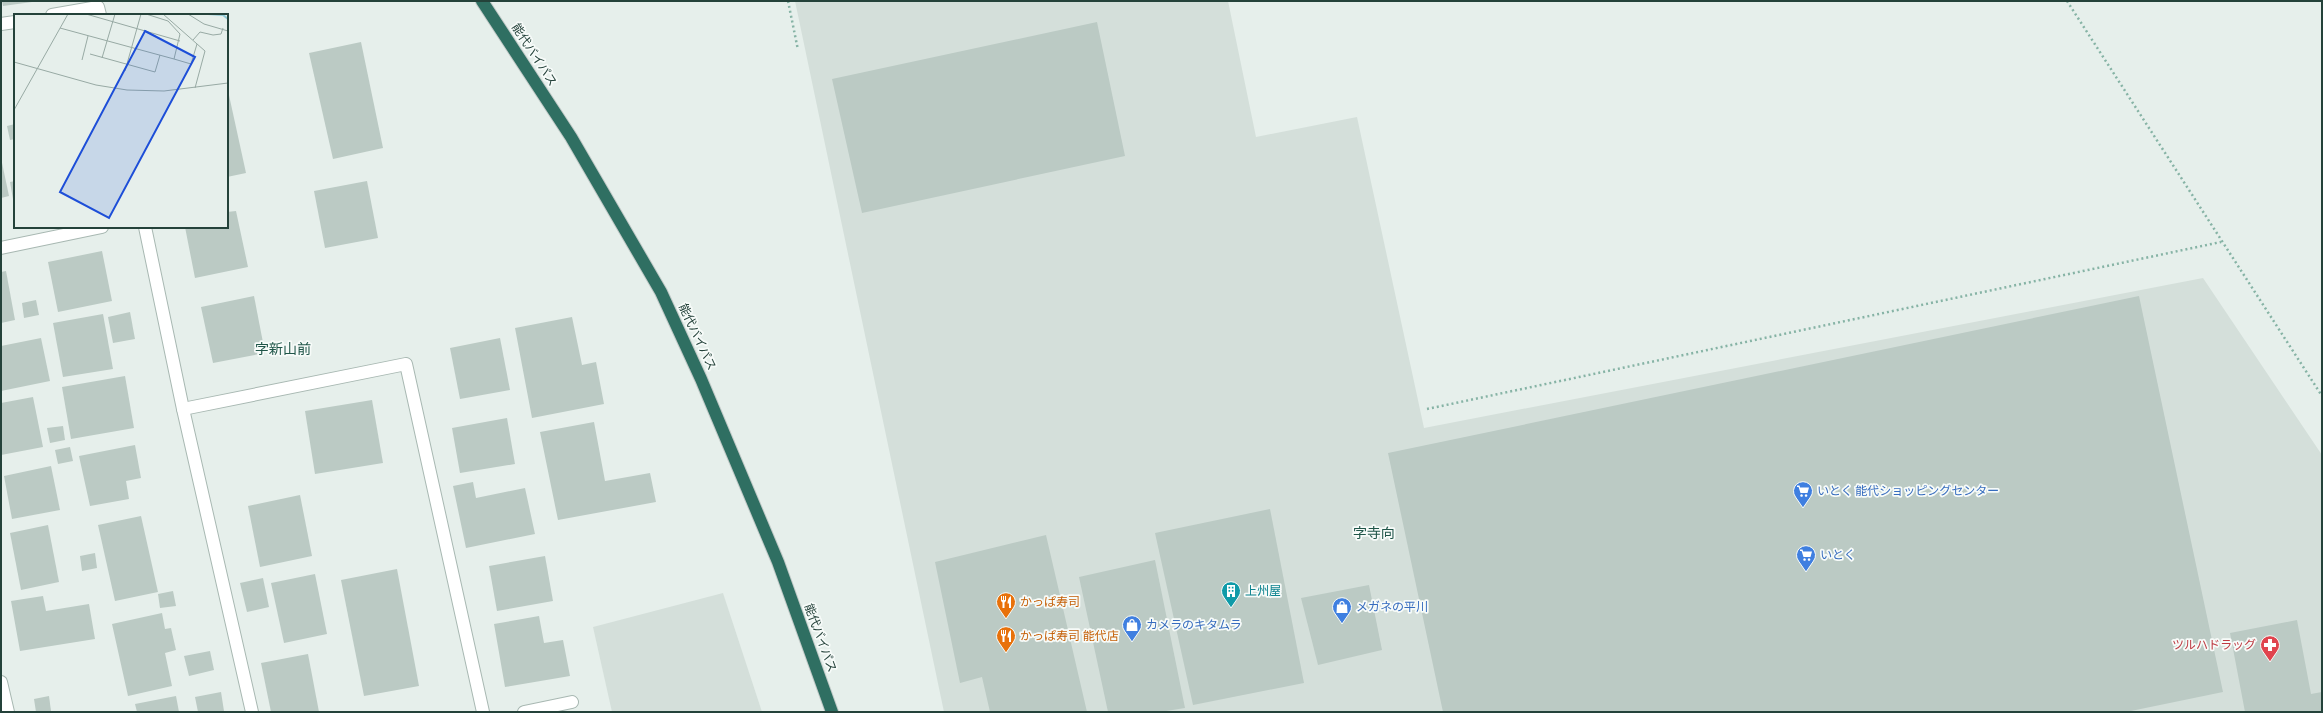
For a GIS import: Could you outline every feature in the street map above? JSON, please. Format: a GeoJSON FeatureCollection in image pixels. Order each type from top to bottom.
{"type":"FeatureCollection","features":[{"type":"Feature","properties":{"kind":"highway","name":"能代バイパス"},"geometry":{"type":"LineString","coordinates":[[482,1],[571,137],[661,292],[701,379],[778,562],[832,712]]}},
{"type":"Feature","properties":{"kind":"street"},"geometry":{"type":"LineString","coordinates":[[58,14],[98,7],[100,14]]}},
{"type":"Feature","properties":{"kind":"street"},"geometry":{"type":"LineString","coordinates":[[1,24],[14,22]]}},
{"type":"Feature","properties":{"kind":"street"},"geometry":{"type":"LineString","coordinates":[[1,248],[97,228]]}},
{"type":"Feature","properties":{"kind":"street"},"geometry":{"type":"LineString","coordinates":[[145,228],[183,409],[252,712]]}},
{"type":"Feature","properties":{"kind":"street"},"geometry":{"type":"LineString","coordinates":[[183,409],[406,364],[483,712]]}},
{"type":"Feature","properties":{"kind":"street"},"geometry":{"type":"LineString","coordinates":[[1,682],[8,712]]}},
{"type":"Feature","properties":{"kind":"street"},"geometry":{"type":"LineString","coordinates":[[524,712],[572,702]]}},
{"type":"Feature","properties":{"kind":"path"},"geometry":{"type":"LineString","coordinates":[[788,1],[798,50]]}},
{"type":"Feature","properties":{"kind":"path"},"geometry":{"type":"LineString","coordinates":[[2066,1],[2322,396]]}},
{"type":"Feature","properties":{"kind":"path"},"geometry":{"type":"LineString","coordinates":[[1427,409],[2221,242]]}},
{"type":"Feature","properties":{"kind":"shaded area"},"geometry":{"type":"Polygon","coordinates":[[[795,1],[1228,1],[1256,137],[1357,117],[1424,428],[2203,278],[2322,455],[2322,712],[944,712],[795,1]]]}},
{"type":"Feature","properties":{"kind":"shaded area"},"geometry":{"type":"Polygon","coordinates":[[[723,593],[762,712],[612,712],[593,627],[723,593]]]}},
{"type":"Feature","properties":{"kind":"building"},"geometry":{"type":"Polygon","coordinates":[[[2,1],[32,1],[32,2],[3,6],[2,1]]]}},
{"type":"Feature","properties":{"kind":"building"},"geometry":{"type":"Polygon","coordinates":[[[1097,22],[1125,156],[862,213],[832,79],[1097,22]]]}},
{"type":"Feature","properties":{"kind":"building"},"geometry":{"type":"Polygon","coordinates":[[[361,42],[383,148],[333,159],[309,53],[361,42]]]}},
{"type":"Feature","properties":{"kind":"building"},"geometry":{"type":"Polygon","coordinates":[[[228,91],[246,173],[228,177],[228,91]]]}},
{"type":"Feature","properties":{"kind":"building"},"geometry":{"type":"Polygon","coordinates":[[[14,124],[14,139],[10,140],[7,126],[14,124]]]}},
{"type":"Feature","properties":{"kind":"building"},"geometry":{"type":"Polygon","coordinates":[[[1,158],[9,196],[1,198],[1,158]]]}},
{"type":"Feature","properties":{"kind":"building"},"geometry":{"type":"Polygon","coordinates":[[[14,181],[14,205],[10,182],[14,181]]]}},
{"type":"Feature","properties":{"kind":"building"},"geometry":{"type":"Polygon","coordinates":[[[367,181],[378,238],[325,248],[314,191],[367,181]]]}},
{"type":"Feature","properties":{"kind":"building"},"geometry":{"type":"Polygon","coordinates":[[[236,211],[248,267],[195,278],[185,228],[228,228],[228,212],[236,211]]]}},
{"type":"Feature","properties":{"kind":"building"},"geometry":{"type":"Polygon","coordinates":[[[102,251],[112,301],[58,312],[48,262],[102,251]]]}},
{"type":"Feature","properties":{"kind":"building"},"geometry":{"type":"Polygon","coordinates":[[[6,271],[15,320],[1,323],[1,272],[6,271]]]}},
{"type":"Feature","properties":{"kind":"building"},"geometry":{"type":"Polygon","coordinates":[[[254,296],[265,353],[213,363],[201,307],[254,296]]]}},
{"type":"Feature","properties":{"kind":"building","name":"いとく"},"geometry":{"type":"Polygon","coordinates":[[[2139,296],[2223,692],[2126,712],[1443,712],[1388,453],[2139,296]]]}},
{"type":"Feature","properties":{"kind":"building"},"geometry":{"type":"Polygon","coordinates":[[[36,300],[39,315],[24,318],[22,303],[36,300]]]}},
{"type":"Feature","properties":{"kind":"building"},"geometry":{"type":"Polygon","coordinates":[[[130,312],[135,339],[113,343],[108,317],[130,312]]]}},
{"type":"Feature","properties":{"kind":"building"},"geometry":{"type":"Polygon","coordinates":[[[103,314],[113,369],[63,377],[53,323],[103,314]]]}},
{"type":"Feature","properties":{"kind":"building"},"geometry":{"type":"Polygon","coordinates":[[[572,317],[582,365],[596,362],[604,404],[532,418],[515,328],[572,317]]]}},
{"type":"Feature","properties":{"kind":"building"},"geometry":{"type":"Polygon","coordinates":[[[41,338],[50,381],[1,391],[1,346],[41,338]]]}},
{"type":"Feature","properties":{"kind":"building"},"geometry":{"type":"Polygon","coordinates":[[[500,338],[510,390],[460,399],[450,348],[500,338]]]}},
{"type":"Feature","properties":{"kind":"building"},"geometry":{"type":"Polygon","coordinates":[[[125,376],[134,428],[71,439],[62,387],[125,376]]]}},
{"type":"Feature","properties":{"kind":"building"},"geometry":{"type":"Polygon","coordinates":[[[33,397],[43,447],[1,455],[1,403],[33,397]]]}},
{"type":"Feature","properties":{"kind":"building"},"geometry":{"type":"Polygon","coordinates":[[[372,400],[383,463],[315,474],[305,411],[372,400]]]}},
{"type":"Feature","properties":{"kind":"building"},"geometry":{"type":"Polygon","coordinates":[[[507,418],[515,464],[460,473],[452,428],[507,418]]]}},
{"type":"Feature","properties":{"kind":"building"},"geometry":{"type":"Polygon","coordinates":[[[594,422],[605,481],[650,473],[656,502],[558,520],[540,432],[594,422]]]}},
{"type":"Feature","properties":{"kind":"building"},"geometry":{"type":"Polygon","coordinates":[[[63,426],[65,440],[50,443],[47,428],[63,426]]]}},
{"type":"Feature","properties":{"kind":"building"},"geometry":{"type":"Polygon","coordinates":[[[135,445],[141,478],[126,481],[129,499],[90,506],[79,456],[135,445]]]}},
{"type":"Feature","properties":{"kind":"building"},"geometry":{"type":"Polygon","coordinates":[[[70,447],[73,461],[58,464],[55,450],[70,447]]]}},
{"type":"Feature","properties":{"kind":"building"},"geometry":{"type":"Polygon","coordinates":[[[51,466],[60,510],[12,519],[4,476],[51,466]]]}},
{"type":"Feature","properties":{"kind":"building"},"geometry":{"type":"Polygon","coordinates":[[[473,482],[476,498],[525,488],[535,534],[466,548],[453,486],[473,482]]]}},
{"type":"Feature","properties":{"kind":"building"},"geometry":{"type":"Polygon","coordinates":[[[300,495],[312,556],[260,567],[248,506],[300,495]]]}},
{"type":"Feature","properties":{"kind":"building","name":"上州屋"},"geometry":{"type":"Polygon","coordinates":[[[1270,509],[1304,683],[1193,705],[1155,533],[1270,509]]]}},
{"type":"Feature","properties":{"kind":"building"},"geometry":{"type":"Polygon","coordinates":[[[141,516],[158,592],[115,601],[98,525],[141,516]]]}},
{"type":"Feature","properties":{"kind":"building"},"geometry":{"type":"Polygon","coordinates":[[[48,525],[59,582],[21,590],[10,533],[48,525]]]}},
{"type":"Feature","properties":{"kind":"building","name":"かっぱ寿司"},"geometry":{"type":"Polygon","coordinates":[[[1046,535],[1087,712],[990,712],[982,677],[960,683],[935,562],[1046,535]]]}},
{"type":"Feature","properties":{"kind":"building"},"geometry":{"type":"Polygon","coordinates":[[[95,553],[97,568],[82,571],[80,556],[95,553]]]}},
{"type":"Feature","properties":{"kind":"building"},"geometry":{"type":"Polygon","coordinates":[[[545,556],[553,601],[497,611],[489,566],[545,556]]]}},
{"type":"Feature","properties":{"kind":"building","name":"カメラのキタムラ"},"geometry":{"type":"Polygon","coordinates":[[[1155,560],[1185,708],[1160,712],[1108,712],[1079,577],[1155,560]]]}},
{"type":"Feature","properties":{"kind":"building"},"geometry":{"type":"Polygon","coordinates":[[[397,569],[419,686],[364,696],[341,580],[397,569]]]}},
{"type":"Feature","properties":{"kind":"building"},"geometry":{"type":"Polygon","coordinates":[[[315,574],[327,634],[284,643],[271,583],[315,574]]]}},
{"type":"Feature","properties":{"kind":"building"},"geometry":{"type":"Polygon","coordinates":[[[263,578],[269,607],[247,612],[240,583],[263,578]]]}},
{"type":"Feature","properties":{"kind":"building","name":"メガネの平川"},"geometry":{"type":"Polygon","coordinates":[[[1369,585],[1382,650],[1318,665],[1301,598],[1369,585]]]}},
{"type":"Feature","properties":{"kind":"building"},"geometry":{"type":"Polygon","coordinates":[[[173,591],[176,606],[160,608],[158,594],[173,591]]]}},
{"type":"Feature","properties":{"kind":"building"},"geometry":{"type":"Polygon","coordinates":[[[43,596],[46,611],[89,604],[95,639],[20,651],[11,601],[43,596]]]}},
{"type":"Feature","properties":{"kind":"building"},"geometry":{"type":"Polygon","coordinates":[[[162,613],[165,629],[171,628],[176,650],[165,653],[172,686],[128,696],[112,624],[162,613]]]}},
{"type":"Feature","properties":{"kind":"building"},"geometry":{"type":"Polygon","coordinates":[[[539,616],[544,643],[563,640],[570,676],[505,687],[494,624],[539,616]]]}},
{"type":"Feature","properties":{"kind":"building","name":"ツルハドラッグ"},"geometry":{"type":"Polygon","coordinates":[[[2297,620],[2311,694],[2322,692],[2322,712],[2245,712],[2230,633],[2297,620]]]}},
{"type":"Feature","properties":{"kind":"building"},"geometry":{"type":"Polygon","coordinates":[[[210,651],[214,670],[189,676],[184,656],[210,651]]]}},
{"type":"Feature","properties":{"kind":"building"},"geometry":{"type":"Polygon","coordinates":[[[308,654],[319,712],[271,712],[261,663],[308,654]]]}},
{"type":"Feature","properties":{"kind":"building"},"geometry":{"type":"Polygon","coordinates":[[[221,692],[224,711],[198,712],[195,697],[221,692]]]}},
{"type":"Feature","properties":{"kind":"building"},"geometry":{"type":"Polygon","coordinates":[[[49,696],[51,711],[36,712],[34,699],[49,696]]]}},
{"type":"Feature","properties":{"kind":"building"},"geometry":{"type":"Polygon","coordinates":[[[176,696],[179,712],[137,712],[135,704],[176,696]]]}},
{"type":"Feature","properties":{"kind":"place","name":"いとく 能代ショッピングセンター"},"geometry":{"type":"Point","coordinates":[1803,508]}},
{"type":"Feature","properties":{"kind":"place","name":"いとく"},"geometry":{"type":"Point","coordinates":[1806,572]}},
{"type":"Feature","properties":{"kind":"place","name":"上州屋"},"geometry":{"type":"Point","coordinates":[1231,608]}},
{"type":"Feature","properties":{"kind":"place","name":"かっぱ寿司"},"geometry":{"type":"Point","coordinates":[1006,619]}},
{"type":"Feature","properties":{"kind":"place","name":"メガネの平川"},"geometry":{"type":"Point","coordinates":[1342,624]}},
{"type":"Feature","properties":{"kind":"place","name":"カメラのキタムラ"},"geometry":{"type":"Point","coordinates":[1132,642]}},
{"type":"Feature","properties":{"kind":"place","name":"かっぱ寿司 能代店"},"geometry":{"type":"Point","coordinates":[1006,653]}},
{"type":"Feature","properties":{"kind":"place","name":"ツルハドラッグ"},"geometry":{"type":"Point","coordinates":[2270,662]}},
{"type":"Feature","properties":{"kind":"district","name":"字新山前"},"geometry":{"type":"Point","coordinates":[283,349]}},
{"type":"Feature","properties":{"kind":"district","name":"字寺向"},"geometry":{"type":"Point","coordinates":[1374,533]}}]}
